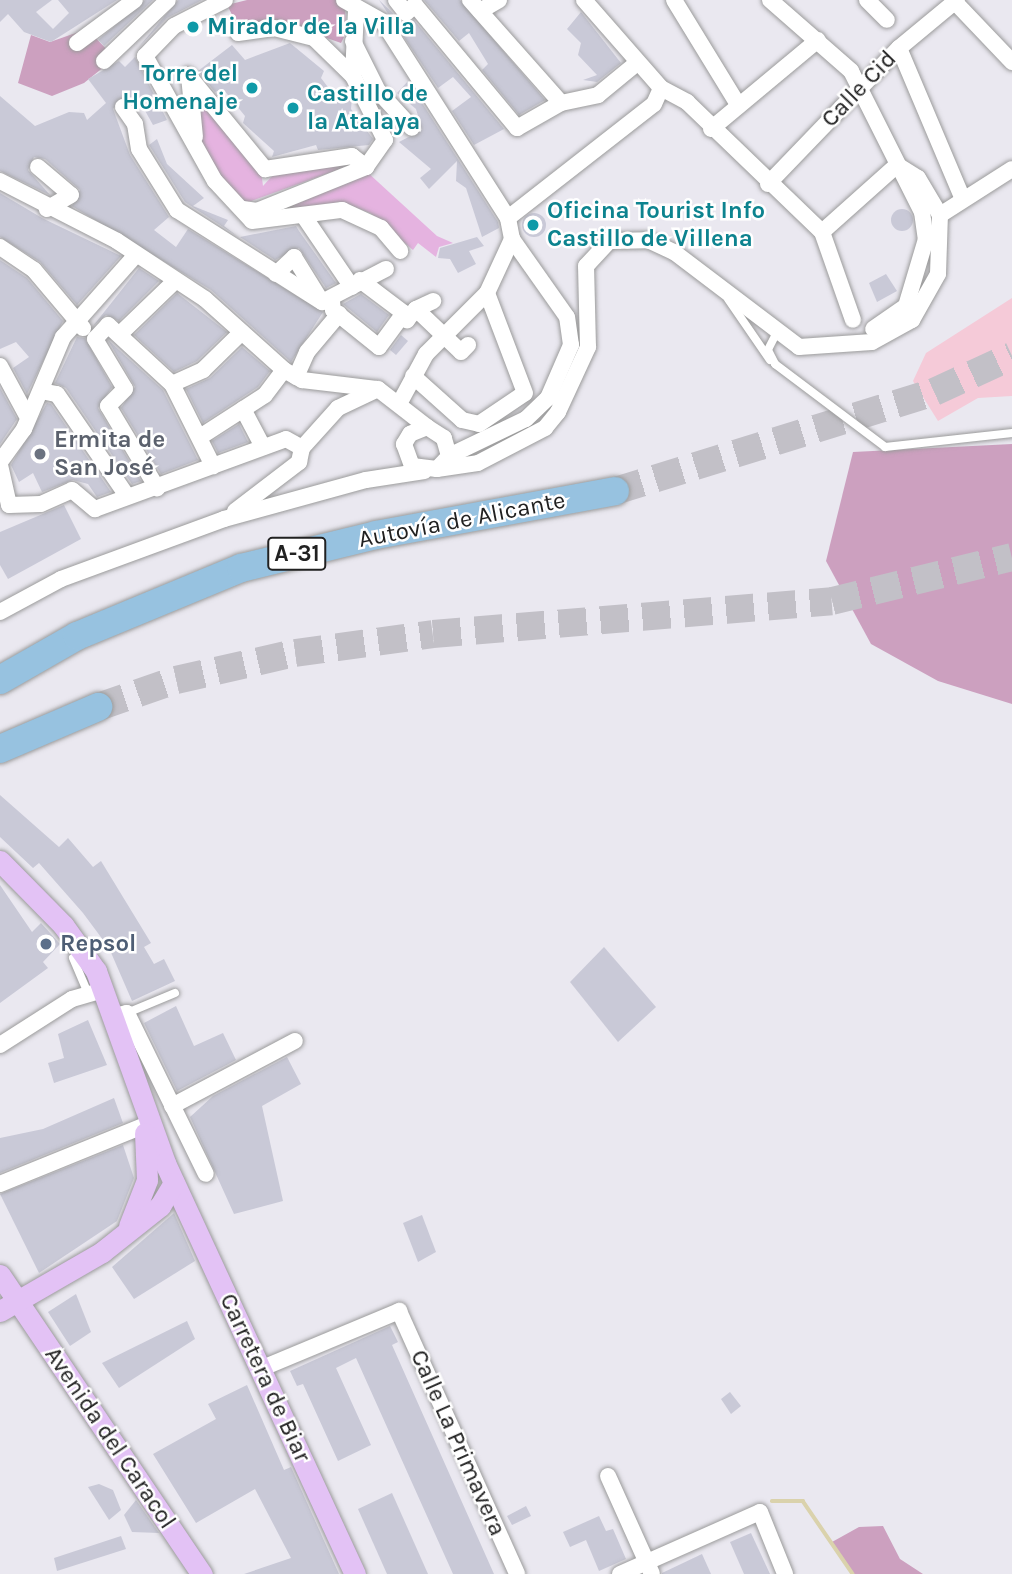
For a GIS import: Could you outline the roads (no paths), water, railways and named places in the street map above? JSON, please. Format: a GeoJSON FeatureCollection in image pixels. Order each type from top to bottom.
{"type":"FeatureCollection","features":[{"type":"Feature","properties":{"kind":"highway","name":"Autovía de Alicante"},"geometry":{"type":"LineString","coordinates":[[0,680],[90,630],[241,568],[376,535],[615,491]]}},
{"type":"Feature","properties":{"kind":"highway"},"geometry":{"type":"LineString","coordinates":[[1,749],[98,707]]}},
{"type":"Feature","properties":{"kind":"main road"},"geometry":{"type":"LineString","coordinates":[[0,861],[84,950],[96,992],[121,1015],[144,1126],[152,1199]]}},
{"type":"Feature","properties":{"kind":"main road","name":"Carretera de Biar"},"geometry":{"type":"LineString","coordinates":[[135,1091],[174,1183],[355,1574]]}},
{"type":"Feature","properties":{"kind":"main road"},"geometry":{"type":"LineString","coordinates":[[9,1306],[123,1234],[152,1199],[159,1180],[174,1183]]}},
{"type":"Feature","properties":{"kind":"main road"},"geometry":{"type":"LineString","coordinates":[[152,1199],[188,1209]]}},
{"type":"Feature","properties":{"kind":"main road","name":"Avenida del Caracol"},"geometry":{"type":"LineString","coordinates":[[0,1275],[9,1306],[202,1574]]}},
{"type":"Feature","properties":{"kind":"street"},"geometry":{"type":"LineString","coordinates":[[78,43],[135,0]]}},
{"type":"Feature","properties":{"kind":"street"},"geometry":{"type":"LineString","coordinates":[[104,61],[168,0]]}},
{"type":"Feature","properties":{"kind":"street"},"geometry":{"type":"LineString","coordinates":[[225,0],[174,26],[145,56],[196,150],[252,221],[303,215],[357,213],[395,240],[400,251]]}},
{"type":"Feature","properties":{"kind":"street"},"geometry":{"type":"LineString","coordinates":[[499,0],[475,6],[561,103]]}},
{"type":"Feature","properties":{"kind":"street"},"geometry":{"type":"LineString","coordinates":[[584,0],[637,63],[662,88],[687,102],[711,130],[822,232],[853,320]]}},
{"type":"Feature","properties":{"kind":"street"},"geometry":{"type":"LineString","coordinates":[[674,0],[739,106]]}},
{"type":"Feature","properties":{"kind":"street"},"geometry":{"type":"LineString","coordinates":[[770,0],[818,40],[860,89],[922,212],[926,239],[919,272],[906,306],[836,347]]}},
{"type":"Feature","properties":{"kind":"street"},"geometry":{"type":"LineString","coordinates":[[867,0],[887,20]]}},
{"type":"Feature","properties":{"kind":"street"},"geometry":{"type":"LineString","coordinates":[[391,1],[406,13],[415,5],[517,128],[561,103],[598,95],[637,63]]}},
{"type":"Feature","properties":{"kind":"street"},"geometry":{"type":"LineString","coordinates":[[955,1],[1012,62]]}},
{"type":"Feature","properties":{"kind":"street","name":"Calle Cid"},"geometry":{"type":"LineString","coordinates":[[768,184],[899,48],[955,1]]}},
{"type":"Feature","properties":{"kind":"street"},"geometry":{"type":"LineString","coordinates":[[241,209],[257,211],[366,167],[385,139],[353,76],[350,60],[353,40],[350,5],[372,14],[510,215],[512,239],[487,293],[443,334],[413,376],[400,404],[411,466],[440,463],[465,468],[545,428],[582,371],[588,347],[583,285],[589,248],[609,242],[648,240],[721,288],[776,334],[799,346],[836,347],[872,342],[921,308],[937,274],[940,215],[918,178],[897,165]]}},
{"type":"Feature","properties":{"kind":"street"},"geometry":{"type":"LineString","coordinates":[[239,33],[274,28],[313,38],[353,76]]}},
{"type":"Feature","properties":{"kind":"street"},"geometry":{"type":"LineString","coordinates":[[353,40],[378,91],[412,128]]}},
{"type":"Feature","properties":{"kind":"street"},"geometry":{"type":"LineString","coordinates":[[711,130],[818,40]]}},
{"type":"Feature","properties":{"kind":"street"},"geometry":{"type":"LineString","coordinates":[[899,48],[962,197]]}},
{"type":"Feature","properties":{"kind":"street"},"geometry":{"type":"LineString","coordinates":[[196,150],[189,72],[265,169],[352,156],[366,167]]}},
{"type":"Feature","properties":{"kind":"street"},"geometry":{"type":"LineString","coordinates":[[510,215],[654,104],[662,88]]}},
{"type":"Feature","properties":{"kind":"street"},"geometry":{"type":"LineString","coordinates":[[123,107],[135,124],[139,149],[177,210],[331,306],[379,347],[410,311],[433,301]]}},
{"type":"Feature","properties":{"kind":"street"},"geometry":{"type":"LineString","coordinates":[[822,232],[897,165]]}},
{"type":"Feature","properties":{"kind":"street"},"geometry":{"type":"LineString","coordinates":[[38,166],[71,195],[47,209]]}},
{"type":"Feature","properties":{"kind":"street"},"geometry":{"type":"LineString","coordinates":[[940,215],[962,197],[1012,169]]}},
{"type":"Feature","properties":{"kind":"street"},"geometry":{"type":"LineString","coordinates":[[1,179],[47,209],[135,256],[175,281],[242,332],[290,374],[378,389],[433,430],[440,463]]}},
{"type":"Feature","properties":{"kind":"street"},"geometry":{"type":"LineString","coordinates":[[303,215],[356,283],[410,311],[443,334],[461,352],[468,345]]}},
{"type":"Feature","properties":{"kind":"street"},"geometry":{"type":"LineString","coordinates":[[0,612],[61,579],[224,519],[366,480],[440,463],[486,437],[526,419],[548,398],[571,345],[567,317],[530,249],[512,239]]}},
{"type":"Feature","properties":{"kind":"street"},"geometry":{"type":"LineString","coordinates":[[0,247],[34,270],[77,323],[95,339],[125,389],[108,406],[157,488]]}},
{"type":"Feature","properties":{"kind":"street"},"geometry":{"type":"LineString","coordinates":[[135,256],[55,350],[41,391],[26,414],[24,429],[1,471],[4,509],[41,504],[72,490],[94,509],[286,439],[302,448]]}},
{"type":"Feature","properties":{"kind":"street"},"geometry":{"type":"LineString","coordinates":[[276,274],[294,257],[331,306]]}},
{"type":"Feature","properties":{"kind":"street"},"geometry":{"type":"LineString","coordinates":[[200,438],[290,374],[307,352],[331,306],[356,283],[386,269]]}},
{"type":"Feature","properties":{"kind":"street"},"geometry":{"type":"LineString","coordinates":[[121,333],[175,281]]}},
{"type":"Feature","properties":{"kind":"street"},"geometry":{"type":"LineString","coordinates":[[413,376],[462,420],[479,424],[525,393],[487,293]]}},
{"type":"Feature","properties":{"kind":"street"},"geometry":{"type":"LineString","coordinates":[[95,339],[108,325],[121,333],[172,384],[213,466]]}},
{"type":"Feature","properties":{"kind":"street"},"geometry":{"type":"LineString","coordinates":[[172,384],[203,370],[242,332]]}},
{"type":"Feature","properties":{"kind":"street"},"geometry":{"type":"LineString","coordinates":[[0,366],[26,414]]}},
{"type":"Feature","properties":{"kind":"street"},"geometry":{"type":"LineString","coordinates":[[224,519],[287,473],[302,448],[338,408],[378,389]]}},
{"type":"Feature","properties":{"kind":"street"},"geometry":{"type":"LineString","coordinates":[[41,391],[57,394],[127,496]]}},
{"type":"Feature","properties":{"kind":"street"},"geometry":{"type":"LineString","coordinates":[[243,409],[263,447]]}},
{"type":"Feature","properties":{"kind":"street"},"geometry":{"type":"LineString","coordinates":[[366,480],[407,440],[433,430],[486,437]]}},
{"type":"Feature","properties":{"kind":"street"},"geometry":{"type":"LineString","coordinates":[[0,1045],[96,992]]}},
{"type":"Feature","properties":{"kind":"street"},"geometry":{"type":"LineString","coordinates":[[121,1015],[173,1106],[206,1174]]}},
{"type":"Feature","properties":{"kind":"street"},"geometry":{"type":"LineString","coordinates":[[173,1106],[295,1041]]}},
{"type":"Feature","properties":{"kind":"street"},"geometry":{"type":"LineString","coordinates":[[0,1184],[144,1126]]}},
{"type":"Feature","properties":{"kind":"street","name":"Calle La Primavera"},"geometry":{"type":"LineString","coordinates":[[260,1369],[399,1311],[517,1574]]}},
{"type":"Feature","properties":{"kind":"street"},"geometry":{"type":"LineString","coordinates":[[608,1476],[649,1568]]}},
{"type":"Feature","properties":{"kind":"street"},"geometry":{"type":"LineString","coordinates":[[620,1574],[649,1568],[760,1512],[785,1574]]}},
{"type":"Feature","properties":{"kind":"lane"},"geometry":{"type":"LineString","coordinates":[[721,288],[758,348],[775,364],[885,447],[1012,433]]}},
{"type":"Feature","properties":{"kind":"lane"},"geometry":{"type":"LineString","coordinates":[[775,364],[768,350],[776,334]]}},
{"type":"Feature","properties":{"kind":"lane"},"geometry":{"type":"LineString","coordinates":[[121,1015],[175,993]]}},
{"type":"Feature","properties":{"kind":"waterway"},"geometry":{"type":"LineString","coordinates":[[772,1501],[803,1501],[853,1574]]}},
{"type":"Feature","properties":{"kind":"tunnel"},"geometry":{"type":"LineString","coordinates":[[615,491],[934,392],[1012,356]]}},
{"type":"Feature","properties":{"kind":"tunnel"},"geometry":{"type":"LineString","coordinates":[[98,707],[176,680],[295,653],[433,634],[832,601],[1012,557]]}},
{"type":"Feature","properties":{"kind":"place","name":"Mirador de la Villa"},"geometry":{"type":"Point","coordinates":[193,27]}},
{"type":"Feature","properties":{"kind":"place","name":"Torre del Homenaje"},"geometry":{"type":"Point","coordinates":[252,88]}},
{"type":"Feature","properties":{"kind":"place","name":"Castillo de la Atalaya"},"geometry":{"type":"Point","coordinates":[293,108]}},
{"type":"Feature","properties":{"kind":"place","name":"Oficina Tourist Info Castillo de Villena"},"geometry":{"type":"Point","coordinates":[533,225]}},
{"type":"Feature","properties":{"kind":"place","name":"Ermita de San José"},"geometry":{"type":"Point","coordinates":[40,454]}},
{"type":"Feature","properties":{"kind":"place","name":"Repsol"},"geometry":{"type":"Point","coordinates":[46,944]}}]}
